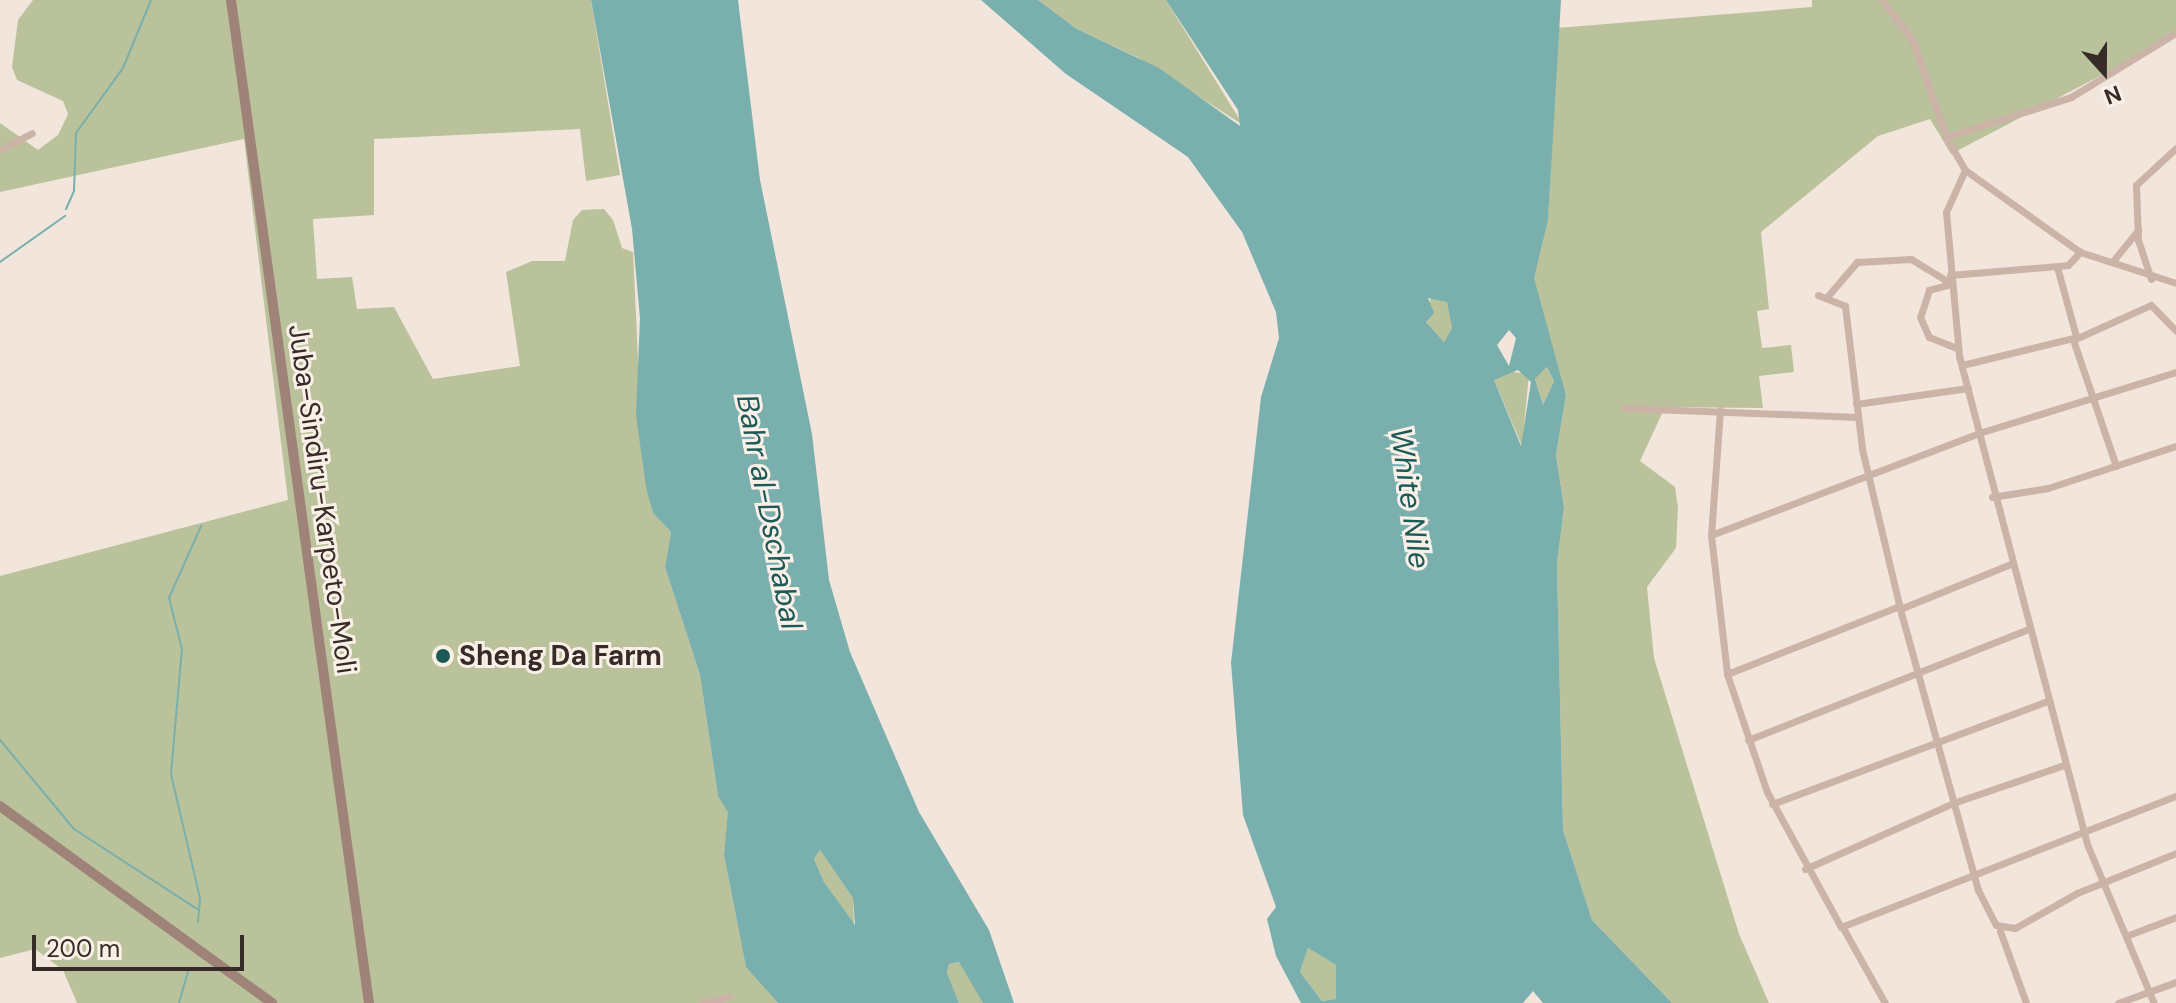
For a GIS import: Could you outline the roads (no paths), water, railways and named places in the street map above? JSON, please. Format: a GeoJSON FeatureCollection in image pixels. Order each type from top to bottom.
{"type":"FeatureCollection","features":[{"type":"Feature","properties":{"kind":"main road","name":"Juba-Sindiru-Karpeto-Moli"},"geometry":{"type":"LineString","coordinates":[[231,0],[369,1003]]}},
{"type":"Feature","properties":{"kind":"main road"},"geometry":{"type":"LineString","coordinates":[[0,806],[272,1003]]}},
{"type":"Feature","properties":{"kind":"street"},"geometry":{"type":"LineString","coordinates":[[1882,0],[1913,41],[1946,137],[1965,170],[2080,252],[2113,261],[2151,279],[2176,283]]}},
{"type":"Feature","properties":{"kind":"street"},"geometry":{"type":"LineString","coordinates":[[1946,137],[2071,97],[2176,33]]}},
{"type":"Feature","properties":{"kind":"street"},"geometry":{"type":"LineString","coordinates":[[0,150],[32,133]]}},
{"type":"Feature","properties":{"kind":"street"},"geometry":{"type":"LineString","coordinates":[[2151,279],[2139,228],[2136,185],[2176,148]]}},
{"type":"Feature","properties":{"kind":"street"},"geometry":{"type":"LineString","coordinates":[[1965,170],[1946,212],[1958,349],[1992,497],[2083,829],[2107,881],[2154,1003]]}},
{"type":"Feature","properties":{"kind":"street"},"geometry":{"type":"LineString","coordinates":[[2113,261],[2139,228]]}},
{"type":"Feature","properties":{"kind":"street"},"geometry":{"type":"LineString","coordinates":[[1950,275],[2057,267],[2075,263],[2080,252]]}},
{"type":"Feature","properties":{"kind":"street"},"geometry":{"type":"LineString","coordinates":[[1952,284],[1911,259],[1857,262],[1822,296],[1845,306],[1857,417],[1900,608],[1974,874],[2000,931],[2026,1003]]}},
{"type":"Feature","properties":{"kind":"street"},"geometry":{"type":"LineString","coordinates":[[2057,267],[2089,402],[2116,466]]}},
{"type":"Feature","properties":{"kind":"street"},"geometry":{"type":"LineString","coordinates":[[1952,284],[1929,290],[1920,317],[1929,337],[1958,349]]}},
{"type":"Feature","properties":{"kind":"street"},"geometry":{"type":"LineString","coordinates":[[1962,365],[2075,337],[2151,305],[2176,331]]}},
{"type":"Feature","properties":{"kind":"street"},"geometry":{"type":"LineString","coordinates":[[1711,535],[1979,433],[2089,402],[2176,372]]}},
{"type":"Feature","properties":{"kind":"street"},"geometry":{"type":"LineString","coordinates":[[1856,404],[1968,388]]}},
{"type":"Feature","properties":{"kind":"street"},"geometry":{"type":"LineString","coordinates":[[1625,408],[1857,417]]}},
{"type":"Feature","properties":{"kind":"street"},"geometry":{"type":"LineString","coordinates":[[1720,410],[1711,535],[1727,674],[1772,804],[1805,869],[1885,1003]]}},
{"type":"Feature","properties":{"kind":"street"},"geometry":{"type":"LineString","coordinates":[[1992,497],[2116,466],[2176,446]]}},
{"type":"Feature","properties":{"kind":"street"},"geometry":{"type":"LineString","coordinates":[[1727,674],[2011,564]]}},
{"type":"Feature","properties":{"kind":"street"},"geometry":{"type":"LineString","coordinates":[[1748,740],[2028,629]]}},
{"type":"Feature","properties":{"kind":"street"},"geometry":{"type":"LineString","coordinates":[[1772,804],[2047,701]]}},
{"type":"Feature","properties":{"kind":"street"},"geometry":{"type":"LineString","coordinates":[[1805,869],[1953,803],[2064,765]]}},
{"type":"Feature","properties":{"kind":"street"},"geometry":{"type":"LineString","coordinates":[[1843,928],[2083,829],[2126,820],[2176,796]]}},
{"type":"Feature","properties":{"kind":"street"},"geometry":{"type":"LineString","coordinates":[[2000,931],[2176,853]]}},
{"type":"Feature","properties":{"kind":"street"},"geometry":{"type":"LineString","coordinates":[[2126,936],[2176,917]]}},
{"type":"Feature","properties":{"kind":"street"},"geometry":{"type":"LineString","coordinates":[[2118,1003],[2176,982]]}},
{"type":"Feature","properties":{"kind":"street"},"geometry":{"type":"LineString","coordinates":[[702,1003],[729,997]]}},
{"type":"Feature","properties":{"kind":"water","name":"Bahr al-Dschabal"},"geometry":{"type":"Polygon","coordinates":[[[591,0],[738,0],[760,180],[812,434],[829,580],[850,652],[919,812],[989,930],[1014,1003],[983,1003],[959,962],[949,964],[947,973],[959,1003],[778,1003],[746,967],[724,855],[728,812],[718,796],[700,675],[665,567],[671,532],[653,513],[646,487],[636,415],[640,318],[632,229],[591,0]],[[820,850],[814,859],[824,882],[855,925],[853,898],[820,850]]]}},
{"type":"Feature","properties":{"kind":"water","name":"White Nile"},"geometry":{"type":"Polygon","coordinates":[[[981,0],[1038,0],[1077,29],[1159,68],[1240,126],[1238,110],[1166,0],[1561,0],[1548,220],[1534,278],[1566,395],[1556,455],[1564,507],[1557,564],[1563,830],[1592,920],[1672,1003],[1543,1003],[1533,991],[1523,1003],[1301,1003],[1276,956],[1267,919],[1276,907],[1243,815],[1231,663],[1261,397],[1279,338],[1276,312],[1242,232],[1188,157],[1066,74],[981,0]],[[1428,298],[1434,313],[1426,322],[1444,342],[1452,328],[1447,302],[1428,298]],[[1509,330],[1497,345],[1509,366],[1516,338],[1509,330]],[[1547,367],[1535,379],[1543,405],[1554,381],[1547,367]],[[1518,370],[1494,380],[1521,446],[1531,382],[1518,370]],[[1308,948],[1300,972],[1322,1001],[1336,999],[1336,965],[1308,948]]]}},
{"type":"Feature","properties":{"kind":"waterway"},"geometry":{"type":"LineString","coordinates":[[66,209],[74,191],[76,133],[123,68],[151,0]]}},
{"type":"Feature","properties":{"kind":"waterway"},"geometry":{"type":"LineString","coordinates":[[0,262],[65,216]]}},
{"type":"Feature","properties":{"kind":"waterway"},"geometry":{"type":"LineString","coordinates":[[198,922],[200,898],[171,774],[182,649],[169,598],[201,526]]}},
{"type":"Feature","properties":{"kind":"waterway"},"geometry":{"type":"LineString","coordinates":[[0,740],[74,829],[197,909]]}},
{"type":"Feature","properties":{"kind":"waterway"},"geometry":{"type":"LineString","coordinates":[[179,1003],[189,969]]}},
{"type":"Feature","properties":{"kind":"place","name":"Sheng Da Farm"},"geometry":{"type":"Point","coordinates":[443,656]}}]}
